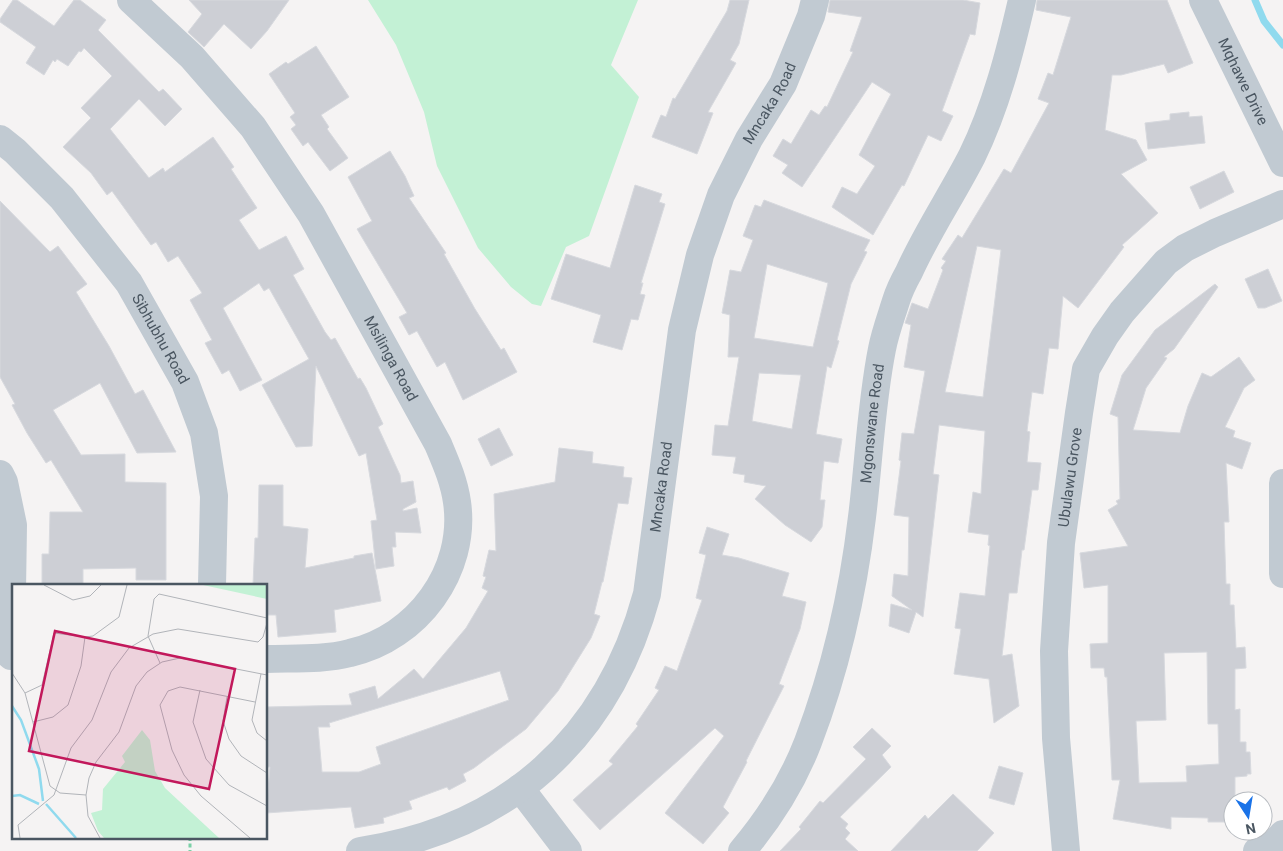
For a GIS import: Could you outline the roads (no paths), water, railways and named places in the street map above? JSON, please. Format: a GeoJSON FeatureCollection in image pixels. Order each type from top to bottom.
{"type":"FeatureCollection","features":[{"type":"Feature","properties":{"kind":"street","name":"Msilinga Road"},"geometry":{"type":"LineString","coordinates":[[131,0],[192,57],[253,127],[311,214],[438,444],[453,482],[457,503],[458,525],[455,547],[439,588],[426,607],[410,623],[379,643],[350,654],[328,657],[268,659]]}},
{"type":"Feature","properties":{"kind":"street","name":"Mncaka Road"},"geometry":{"type":"LineString","coordinates":[[360,851],[417,839],[448,828],[478,814],[520,788],[557,756],[578,733],[614,681],[636,631],[647,594],[682,330],[700,256],[721,195],[749,139],[783,84],[812,16],[815,0]]}},
{"type":"Feature","properties":{"kind":"street","name":"Mgonswane Road"},"geometry":{"type":"LineString","coordinates":[[742,851],[784,790],[808,743],[836,652],[850,589],[862,518],[873,409],[882,347],[897,297],[918,253],[972,155],[1002,77],[1022,0]]}},
{"type":"Feature","properties":{"kind":"street","name":"Mqhawe Drive"},"geometry":{"type":"LineString","coordinates":[[1203,0],[1283,163]]}},
{"type":"Feature","properties":{"kind":"street","name":"Sibhubhu Road"},"geometry":{"type":"LineString","coordinates":[[0,139],[15,150],[62,198],[129,283],[186,382],[204,433],[214,496],[212,584]]}},
{"type":"Feature","properties":{"kind":"street","name":"Ubulawu Grove"},"geometry":{"type":"LineString","coordinates":[[1066,851],[1056,738],[1054,651],[1061,543],[1086,369],[1104,336],[1122,312],[1166,262],[1185,248],[1215,233],[1283,204]]}},
{"type":"Feature","properties":{"kind":"street"},"geometry":{"type":"LineString","coordinates":[[0,474],[4,482],[13,525],[8,656]]}},
{"type":"Feature","properties":{"kind":"street"},"geometry":{"type":"LineString","coordinates":[[1283,483],[1283,574]]}},
{"type":"Feature","properties":{"kind":"street"},"geometry":{"type":"LineString","coordinates":[[520,788],[568,851]]}},
{"type":"Feature","properties":{"kind":"street"},"geometry":{"type":"LineString","coordinates":[[1257,851],[1273,844],[1283,834]]}},
{"type":"Feature","properties":{"kind":"waterway"},"geometry":{"type":"LineString","coordinates":[[1255,0],[1264,21],[1283,45]]}}]}
